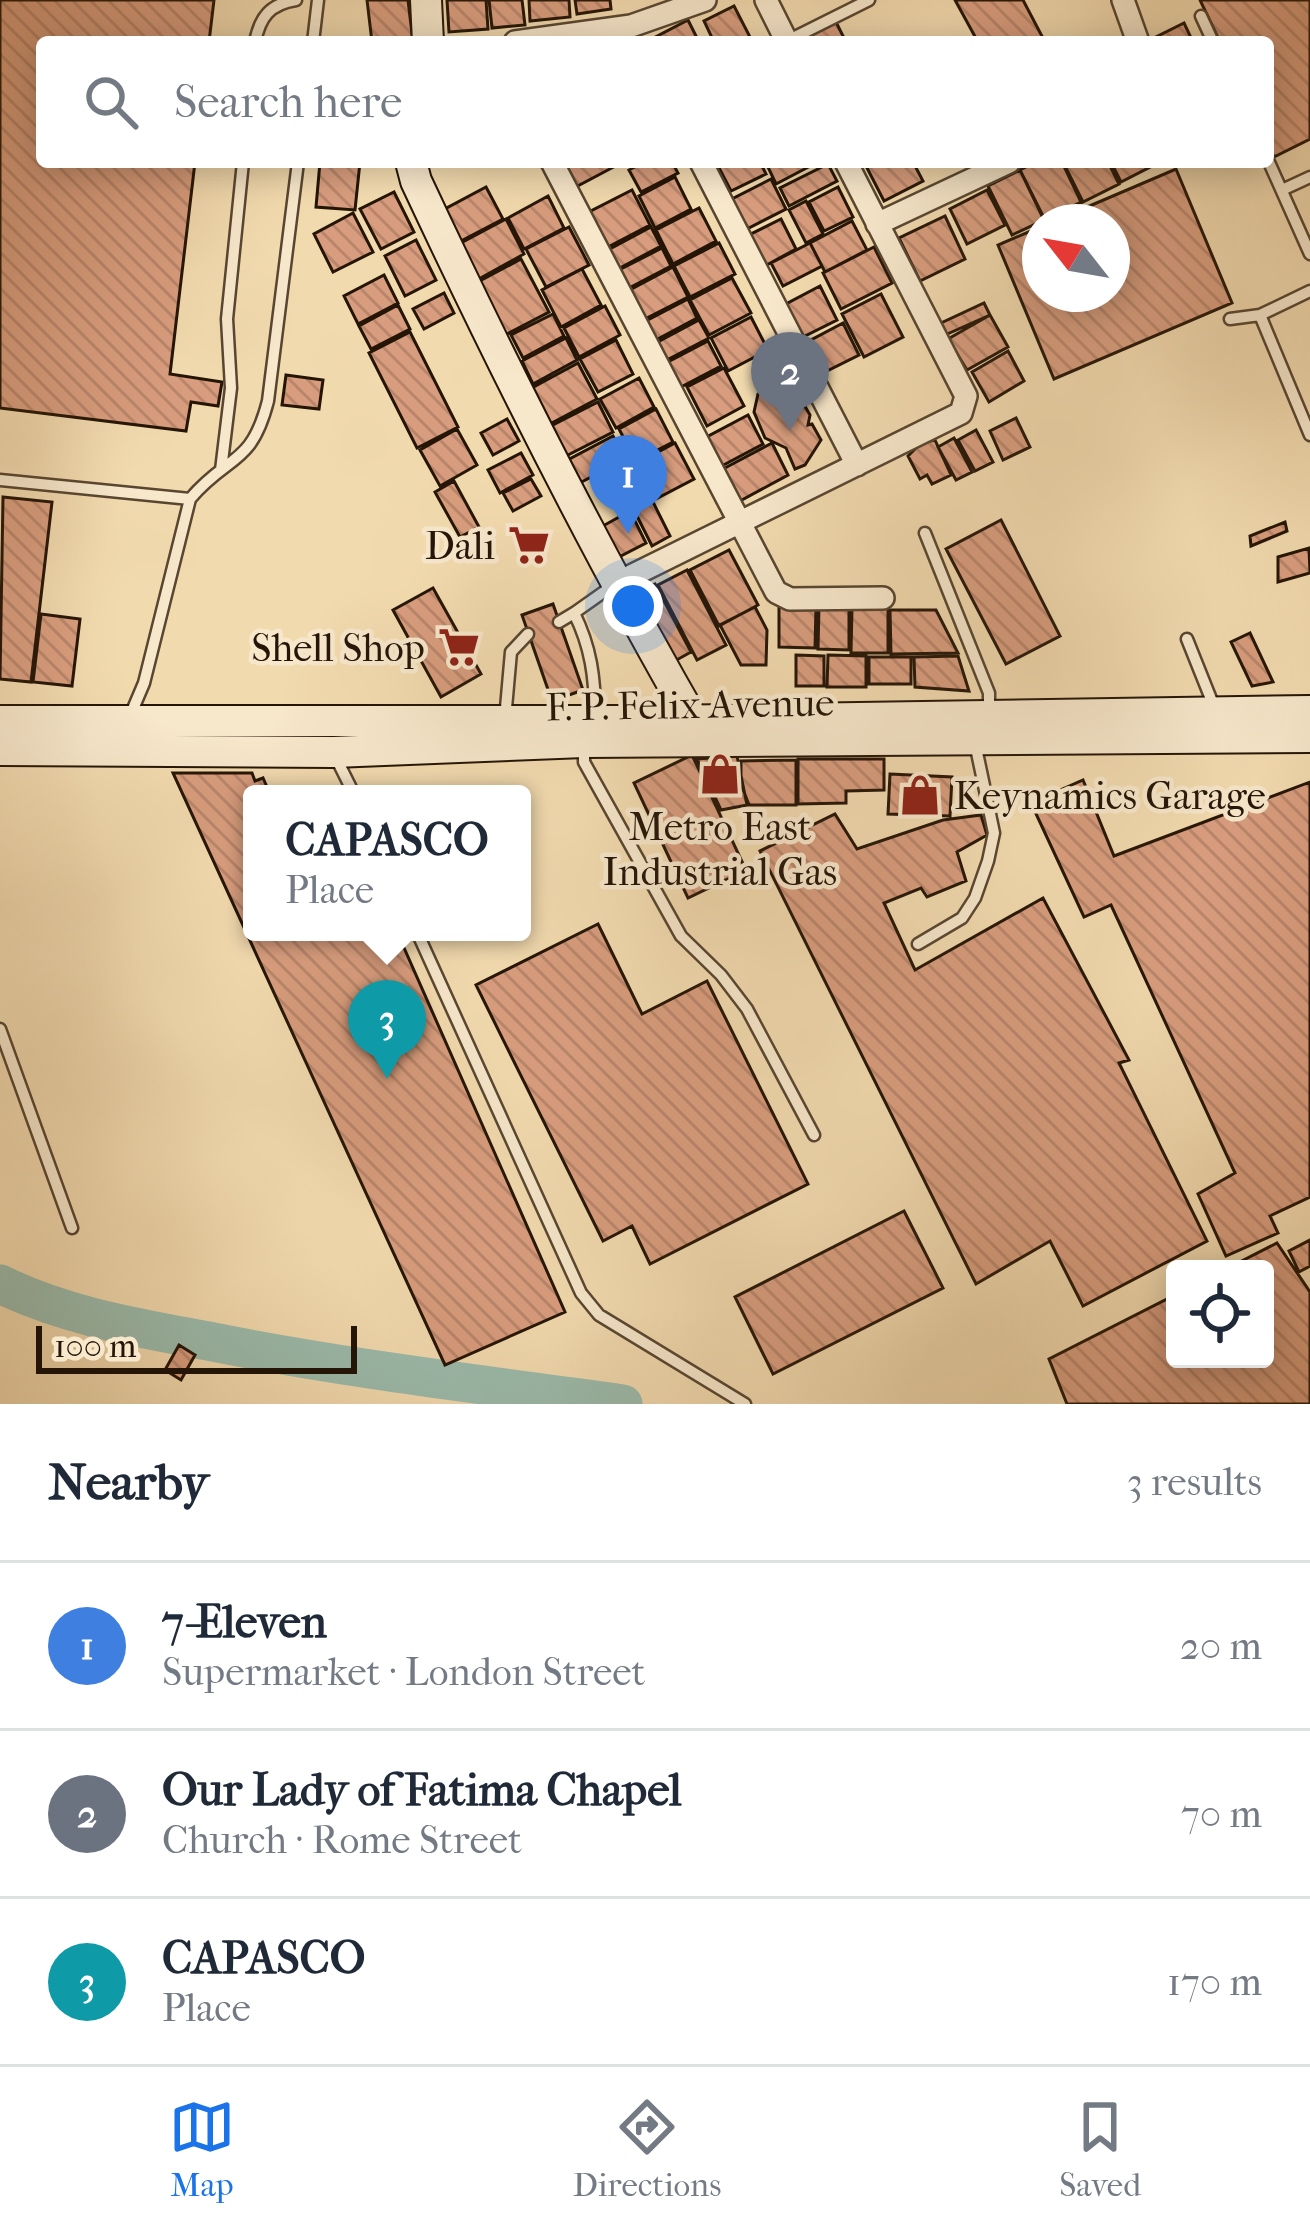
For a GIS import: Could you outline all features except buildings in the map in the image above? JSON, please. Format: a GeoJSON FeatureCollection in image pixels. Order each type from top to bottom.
{"type":"FeatureCollection","features":[{"type":"Feature","properties":{"kind":"main road"},"geometry":{"type":"LineString","coordinates":[[426,0],[428,36]]}},
{"type":"Feature","properties":{"kind":"main road"},"geometry":{"type":"LineString","coordinates":[[412,168],[455,266],[615,584],[699,731]]}},
{"type":"Feature","properties":{"kind":"main road","name":"F. P. Felix Avenue"},"geometry":{"type":"LineString","coordinates":[[0,749],[321,721],[506,733],[984,732],[1218,725],[1310,711]]}},
{"type":"Feature","properties":{"kind":"main road","name":"F. P. Felix Avenue"},"geometry":{"type":"LineString","coordinates":[[0,721],[334,752],[506,733]]}},
{"type":"Feature","properties":{"kind":"main road","name":"F. P. Felix Avenue"},"geometry":{"type":"LineString","coordinates":[[1218,725],[1310,736]]}},
{"type":"Feature","properties":{"kind":"street"},"geometry":{"type":"LineString","coordinates":[[605,36],[635,34],[705,0]]}},
{"type":"Feature","properties":{"kind":"street"},"geometry":{"type":"LineString","coordinates":[[766,0],[784,36]]}},
{"type":"Feature","properties":{"kind":"street"},"geometry":{"type":"LineString","coordinates":[[1123,0],[1136,36]]}},
{"type":"Feature","properties":{"kind":"street"},"geometry":{"type":"LineString","coordinates":[[555,168],[776,592],[783,598],[884,598]]}},
{"type":"Feature","properties":{"kind":"street"},"geometry":{"type":"LineString","coordinates":[[704,168],[857,465]]}},
{"type":"Feature","properties":{"kind":"street"},"geometry":{"type":"LineString","coordinates":[[615,584],[962,413],[966,396],[849,168]]}},
{"type":"Feature","properties":{"kind":"street"},"geometry":{"type":"LineString","coordinates":[[877,224],[996,168]]}},
{"type":"Feature","properties":{"kind":"lane"},"geometry":{"type":"LineString","coordinates":[[257,36],[271,8],[296,0]]}},
{"type":"Feature","properties":{"kind":"lane"},"geometry":{"type":"LineString","coordinates":[[314,36],[318,0]]}},
{"type":"Feature","properties":{"kind":"lane"},"geometry":{"type":"LineString","coordinates":[[799,36],[868,0]]}},
{"type":"Feature","properties":{"kind":"lane"},"geometry":{"type":"LineString","coordinates":[[1201,16],[1210,36]]}},
{"type":"Feature","properties":{"kind":"lane"},"geometry":{"type":"LineString","coordinates":[[221,470],[231,388],[227,319],[242,168]]}},
{"type":"Feature","properties":{"kind":"lane"},"geometry":{"type":"LineString","coordinates":[[127,735],[190,499],[246,454],[260,433],[297,168]]}},
{"type":"Feature","properties":{"kind":"lane"},"geometry":{"type":"LineString","coordinates":[[1272,168],[1310,254]]}},
{"type":"Feature","properties":{"kind":"lane"},"geometry":{"type":"LineString","coordinates":[[1282,190],[1310,177]]}},
{"type":"Feature","properties":{"kind":"lane"},"geometry":{"type":"LineString","coordinates":[[1230,319],[1260,315],[1310,291]]}},
{"type":"Feature","properties":{"kind":"lane"},"geometry":{"type":"LineString","coordinates":[[1260,315],[1310,435]]}},
{"type":"Feature","properties":{"kind":"lane"},"geometry":{"type":"LineString","coordinates":[[0,480],[190,499]]}},
{"type":"Feature","properties":{"kind":"lane"},"geometry":{"type":"LineString","coordinates":[[918,944],[962,918],[975,898],[994,833],[984,732],[989,693],[926,533]]}},
{"type":"Feature","properties":{"kind":"lane"},"geometry":{"type":"LineString","coordinates":[[559,622],[615,584]]}},
{"type":"Feature","properties":{"kind":"lane"},"geometry":{"type":"LineString","coordinates":[[574,614],[592,662],[584,762],[681,936],[722,975],[747,1010],[814,1135]]}},
{"type":"Feature","properties":{"kind":"lane"},"geometry":{"type":"LineString","coordinates":[[506,733],[509,662],[516,644],[528,634]]}},
{"type":"Feature","properties":{"kind":"lane"},"geometry":{"type":"LineString","coordinates":[[1187,639],[1218,725]]}},
{"type":"Feature","properties":{"kind":"lane"},"geometry":{"type":"LineString","coordinates":[[321,721],[350,785]]}},
{"type":"Feature","properties":{"kind":"lane"},"geometry":{"type":"LineString","coordinates":[[421,941],[581,1293],[599,1315],[745,1404]]}},
{"type":"Feature","properties":{"kind":"lane"},"geometry":{"type":"LineString","coordinates":[[0,1029],[72,1228]]}},
{"type":"Feature","properties":{"kind":"waterway"},"geometry":{"type":"LineString","coordinates":[[0,1284],[78,1313],[158,1332],[366,1368],[623,1404]]}},
{"type":"Feature","properties":{"kind":"place","name":"Our Lady of Fatima Chapel"},"geometry":{"type":"Point","coordinates":[790,431]}},
{"type":"Feature","properties":{"kind":"place","name":"7-Eleven"},"geometry":{"type":"Point","coordinates":[628,534]}},
{"type":"Feature","properties":{"kind":"place","name":"Dali"},"geometry":{"type":"Point","coordinates":[529,545]}},
{"type":"Feature","properties":{"kind":"place","name":"Shell Shop"},"geometry":{"type":"Point","coordinates":[459,647]}},
{"type":"Feature","properties":{"kind":"place","name":"Metro East Industrial Gas"},"geometry":{"type":"Point","coordinates":[720,774]}},
{"type":"Feature","properties":{"kind":"place","name":"Keynamics Garage"},"geometry":{"type":"Point","coordinates":[920,795]}},
{"type":"Feature","properties":{"kind":"place","name":"CAPASCO"},"geometry":{"type":"Point","coordinates":[387,1079]}}]}
